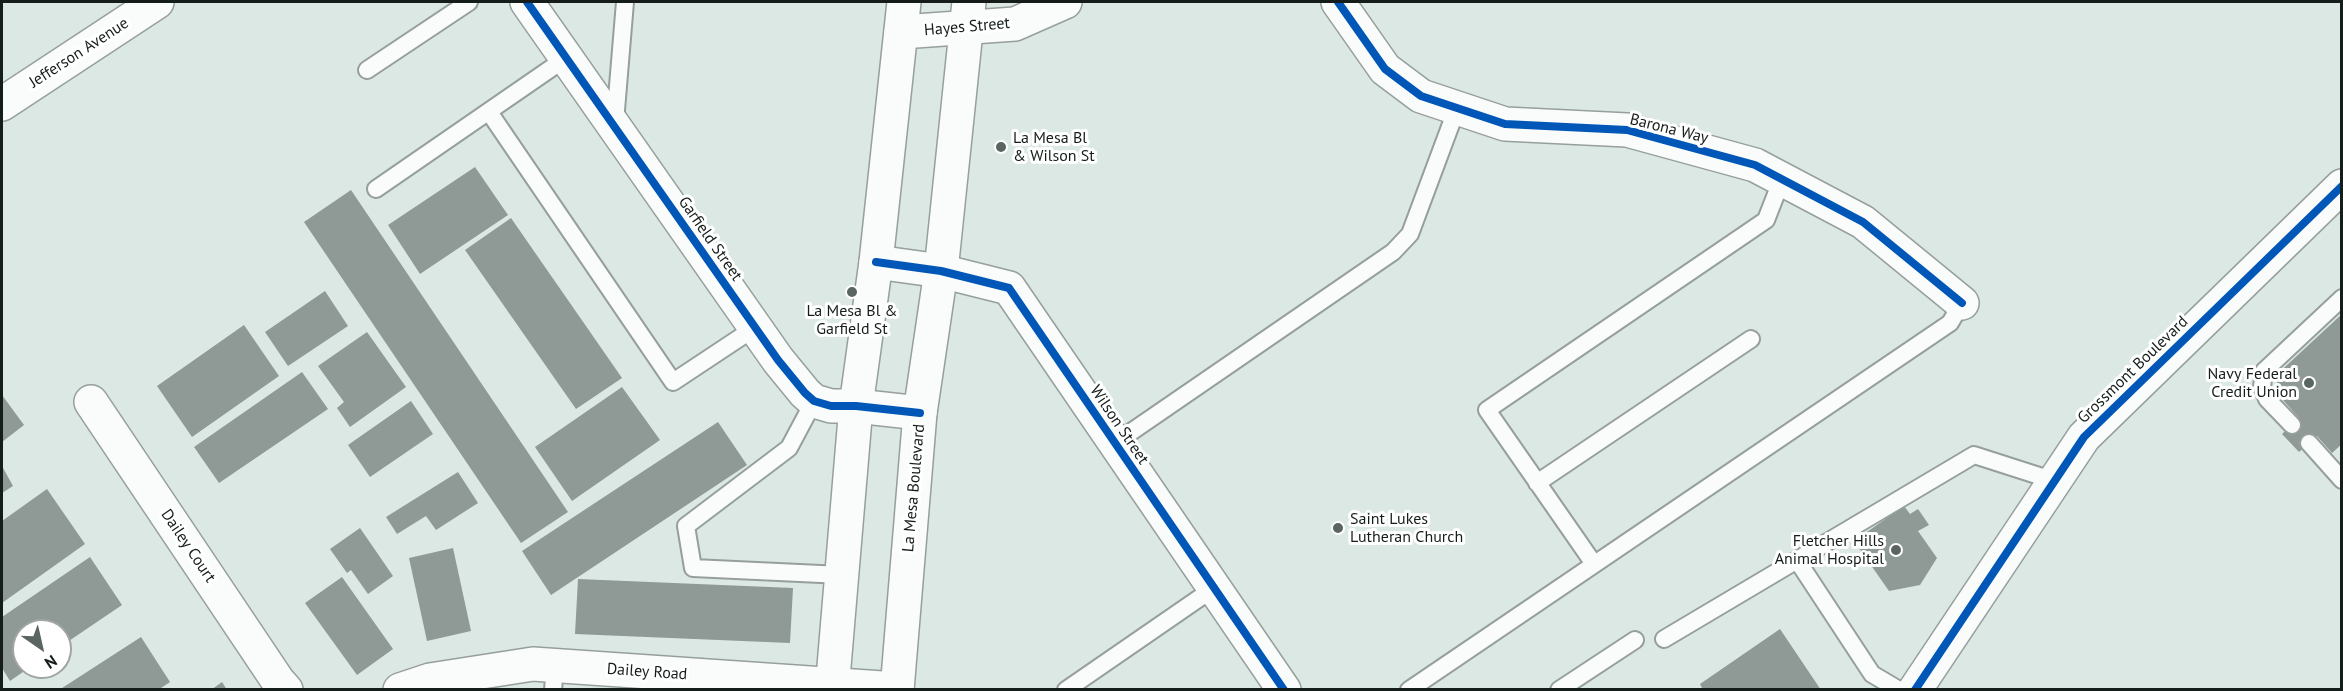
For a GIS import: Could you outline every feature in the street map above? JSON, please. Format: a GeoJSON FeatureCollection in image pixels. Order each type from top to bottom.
{"type":"FeatureCollection","features":[{"type":"Feature","properties":{"kind":"street","name":"Jefferson Avenue"},"geometry":{"type":"LineString","coordinates":[[2,104],[157,2]]}},
{"type":"Feature","properties":{"kind":"street","name":"Garfield Street"},"geometry":{"type":"LineString","coordinates":[[527,2],[793,380],[814,401]]}},
{"type":"Feature","properties":{"kind":"street","name":"Hayes Street"},"geometry":{"type":"LineString","coordinates":[[903,17],[967,14],[1015,24],[1065,2]]}},
{"type":"Feature","properties":{"kind":"street","name":"Barona Way"},"geometry":{"type":"LineString","coordinates":[[1338,2],[1385,69],[1421,96],[1505,124],[1627,130],[1755,165],[1863,222],[1962,303]]}},
{"type":"Feature","properties":{"kind":"street","name":"La Mesa Boulevard"},"geometry":{"type":"LineString","coordinates":[[897,689],[920,413],[941,271],[967,14]]}},
{"type":"Feature","properties":{"kind":"street"},"geometry":{"type":"LineString","coordinates":[[833,687],[856,406],[876,262],[903,17]]}},
{"type":"Feature","properties":{"kind":"street","name":"Grossmont Boulevard"},"geometry":{"type":"LineString","coordinates":[[1915,690],[2084,437],[2342,186]]}},
{"type":"Feature","properties":{"kind":"street","name":"Wilson Street"},"geometry":{"type":"LineString","coordinates":[[876,262],[941,271],[1009,288],[1284,690]]}},
{"type":"Feature","properties":{"kind":"street"},"geometry":{"type":"LineString","coordinates":[[814,401],[831,406],[856,406],[920,413]]}},
{"type":"Feature","properties":{"kind":"street","name":"Dailey Court"},"geometry":{"type":"LineString","coordinates":[[91,402],[286,690]]}},
{"type":"Feature","properties":{"kind":"street","name":"Dailey Road"},"geometry":{"type":"LineString","coordinates":[[400,690],[430,680],[533,664],[554,678],[897,689]]}},
{"type":"Feature","properties":{"kind":"lane"},"geometry":{"type":"LineString","coordinates":[[367,70],[469,2]]}},
{"type":"Feature","properties":{"kind":"lane"},"geometry":{"type":"LineString","coordinates":[[615,129],[625,2]]}},
{"type":"Feature","properties":{"kind":"lane"},"geometry":{"type":"LineString","coordinates":[[376,189],[566,58]]}},
{"type":"Feature","properties":{"kind":"lane"},"geometry":{"type":"LineString","coordinates":[[1115,443],[1393,252],[1410,234],[1457,108]]}},
{"type":"Feature","properties":{"kind":"lane"},"geometry":{"type":"LineString","coordinates":[[489,112],[673,382],[756,327]]}},
{"type":"Feature","properties":{"kind":"lane"},"geometry":{"type":"LineString","coordinates":[[1594,564],[1486,410],[1766,220],[1782,178]]}},
{"type":"Feature","properties":{"kind":"lane"},"geometry":{"type":"LineString","coordinates":[[2292,425],[2267,399],[2262,387],[2264,371],[2342,298]]}},
{"type":"Feature","properties":{"kind":"lane"},"geometry":{"type":"LineString","coordinates":[[1409,690],[1950,323],[1962,303]]}},
{"type":"Feature","properties":{"kind":"lane"},"geometry":{"type":"LineString","coordinates":[[1537,483],[1751,339]]}},
{"type":"Feature","properties":{"kind":"lane"},"geometry":{"type":"LineString","coordinates":[[814,401],[789,448],[686,526],[693,568],[842,575]]}},
{"type":"Feature","properties":{"kind":"lane"},"geometry":{"type":"LineString","coordinates":[[2309,443],[2342,480]]}},
{"type":"Feature","properties":{"kind":"lane"},"geometry":{"type":"LineString","coordinates":[[1664,639],[1974,454],[2055,481]]}},
{"type":"Feature","properties":{"kind":"lane"},"geometry":{"type":"LineString","coordinates":[[1797,560],[1872,674],[1899,690]]}},
{"type":"Feature","properties":{"kind":"lane"},"geometry":{"type":"LineString","coordinates":[[1066,690],[1214,588]]}},
{"type":"Feature","properties":{"kind":"lane"},"geometry":{"type":"LineString","coordinates":[[1559,690],[1635,640]]}},
{"type":"Feature","properties":{"kind":"building"},"geometry":{"type":"Polygon","coordinates":[[[475,167],[508,215],[420,274],[388,225],[475,167]]]}},
{"type":"Feature","properties":{"kind":"building"},"geometry":{"type":"Polygon","coordinates":[[[351,190],[568,512],[521,543],[304,222],[351,190]]]}},
{"type":"Feature","properties":{"kind":"building"},"geometry":{"type":"Polygon","coordinates":[[[511,218],[622,378],[576,409],[465,250],[511,218]]]}},
{"type":"Feature","properties":{"kind":"building"},"geometry":{"type":"Polygon","coordinates":[[[325,291],[348,326],[288,366],[265,332],[325,291]]]}},
{"type":"Feature","properties":{"kind":"building","name":"Navy Federal Credit Union"},"geometry":{"type":"Polygon","coordinates":[[[2342,314],[2342,444],[2332,453],[2317,436],[2299,452],[2282,434],[2299,418],[2283,400],[2291,393],[2286,387],[2284,390],[2273,378],[2342,314]]]}},
{"type":"Feature","properties":{"kind":"building"},"geometry":{"type":"Polygon","coordinates":[[[244,325],[279,376],[192,437],[157,386],[244,325]]]}},
{"type":"Feature","properties":{"kind":"building"},"geometry":{"type":"Polygon","coordinates":[[[367,332],[406,387],[350,427],[337,408],[344,402],[318,366],[367,332]]]}},
{"type":"Feature","properties":{"kind":"building"},"geometry":{"type":"Polygon","coordinates":[[[302,372],[328,409],[219,483],[194,447],[302,372]]]}},
{"type":"Feature","properties":{"kind":"building"},"geometry":{"type":"Polygon","coordinates":[[[622,387],[660,440],[572,501],[535,447],[622,387]]]}},
{"type":"Feature","properties":{"kind":"building"},"geometry":{"type":"Polygon","coordinates":[[[2,395],[24,425],[2,442],[2,395]]]}},
{"type":"Feature","properties":{"kind":"building"},"geometry":{"type":"Polygon","coordinates":[[[411,401],[433,434],[370,477],[348,445],[411,401]]]}},
{"type":"Feature","properties":{"kind":"building"},"geometry":{"type":"Polygon","coordinates":[[[718,422],[747,465],[551,595],[522,551],[718,422]]]}},
{"type":"Feature","properties":{"kind":"building"},"geometry":{"type":"Polygon","coordinates":[[[2,466],[13,486],[2,493],[2,466]]]}},
{"type":"Feature","properties":{"kind":"building"},"geometry":{"type":"Polygon","coordinates":[[[458,472],[478,503],[436,530],[426,516],[397,534],[386,517],[458,472]]]}},
{"type":"Feature","properties":{"kind":"building"},"geometry":{"type":"Polygon","coordinates":[[[47,489],[85,544],[2,603],[2,521],[47,489]]]}},
{"type":"Feature","properties":{"kind":"building","name":"Fletcher Hills Animal Hospital"},"geometry":{"type":"Polygon","coordinates":[[[1904,506],[1910,514],[1918,509],[1929,525],[1918,531],[1937,558],[1920,585],[1889,591],[1854,541],[1904,506]]]}},
{"type":"Feature","properties":{"kind":"building"},"geometry":{"type":"Polygon","coordinates":[[[360,528],[393,576],[368,594],[351,570],[347,573],[330,549],[360,528]]]}},
{"type":"Feature","properties":{"kind":"building"},"geometry":{"type":"Polygon","coordinates":[[[453,548],[471,631],[427,641],[409,558],[453,548]]]}},
{"type":"Feature","properties":{"kind":"building"},"geometry":{"type":"Polygon","coordinates":[[[90,557],[122,605],[72,639],[72,619],[12,619],[13,679],[10,681],[2,668],[2,617],[90,557]]]}},
{"type":"Feature","properties":{"kind":"building"},"geometry":{"type":"Polygon","coordinates":[[[342,577],[393,649],[357,675],[305,603],[342,577]]]}},
{"type":"Feature","properties":{"kind":"building"},"geometry":{"type":"Polygon","coordinates":[[[578,579],[793,588],[790,643],[575,634],[578,579]]]}},
{"type":"Feature","properties":{"kind":"building"},"geometry":{"type":"Polygon","coordinates":[[[1780,629],[1821,690],[1703,690],[1700,684],[1780,629]]]}},
{"type":"Feature","properties":{"kind":"building"},"geometry":{"type":"Polygon","coordinates":[[[141,637],[170,682],[158,690],[59,690],[141,637]]]}},
{"type":"Feature","properties":{"kind":"building"},"geometry":{"type":"Polygon","coordinates":[[[222,682],[227,690],[211,690],[222,682]]]}},
{"type":"Feature","properties":{"kind":"cycle path"},"geometry":{"type":"LineString","coordinates":[[527,2],[778,360],[805,393],[814,401],[831,406],[856,406],[920,413]]}},
{"type":"Feature","properties":{"kind":"cycle path"},"geometry":{"type":"LineString","coordinates":[[1338,2],[1385,69],[1421,96],[1505,124],[1627,130],[1755,165],[1863,222],[1962,303]]}},
{"type":"Feature","properties":{"kind":"cycle path"},"geometry":{"type":"LineString","coordinates":[[1915,690],[2084,437],[2342,186]]}},
{"type":"Feature","properties":{"kind":"cycle path"},"geometry":{"type":"LineString","coordinates":[[876,262],[941,271],[1009,288],[1284,690]]}},
{"type":"Feature","properties":{"kind":"place","name":"La Mesa Bl & Wilson St"},"geometry":{"type":"Point","coordinates":[1001,147]}},
{"type":"Feature","properties":{"kind":"place","name":"La Mesa Bl & Garfield St"},"geometry":{"type":"Point","coordinates":[852,292]}},
{"type":"Feature","properties":{"kind":"place","name":"Navy Federal Credit Union"},"geometry":{"type":"Point","coordinates":[2309,383]}},
{"type":"Feature","properties":{"kind":"place","name":"Saint Lukes Lutheran Church"},"geometry":{"type":"Point","coordinates":[1338,528]}},
{"type":"Feature","properties":{"kind":"place","name":"Fletcher Hills Animal Hospital"},"geometry":{"type":"Point","coordinates":[1896,550]}}]}
